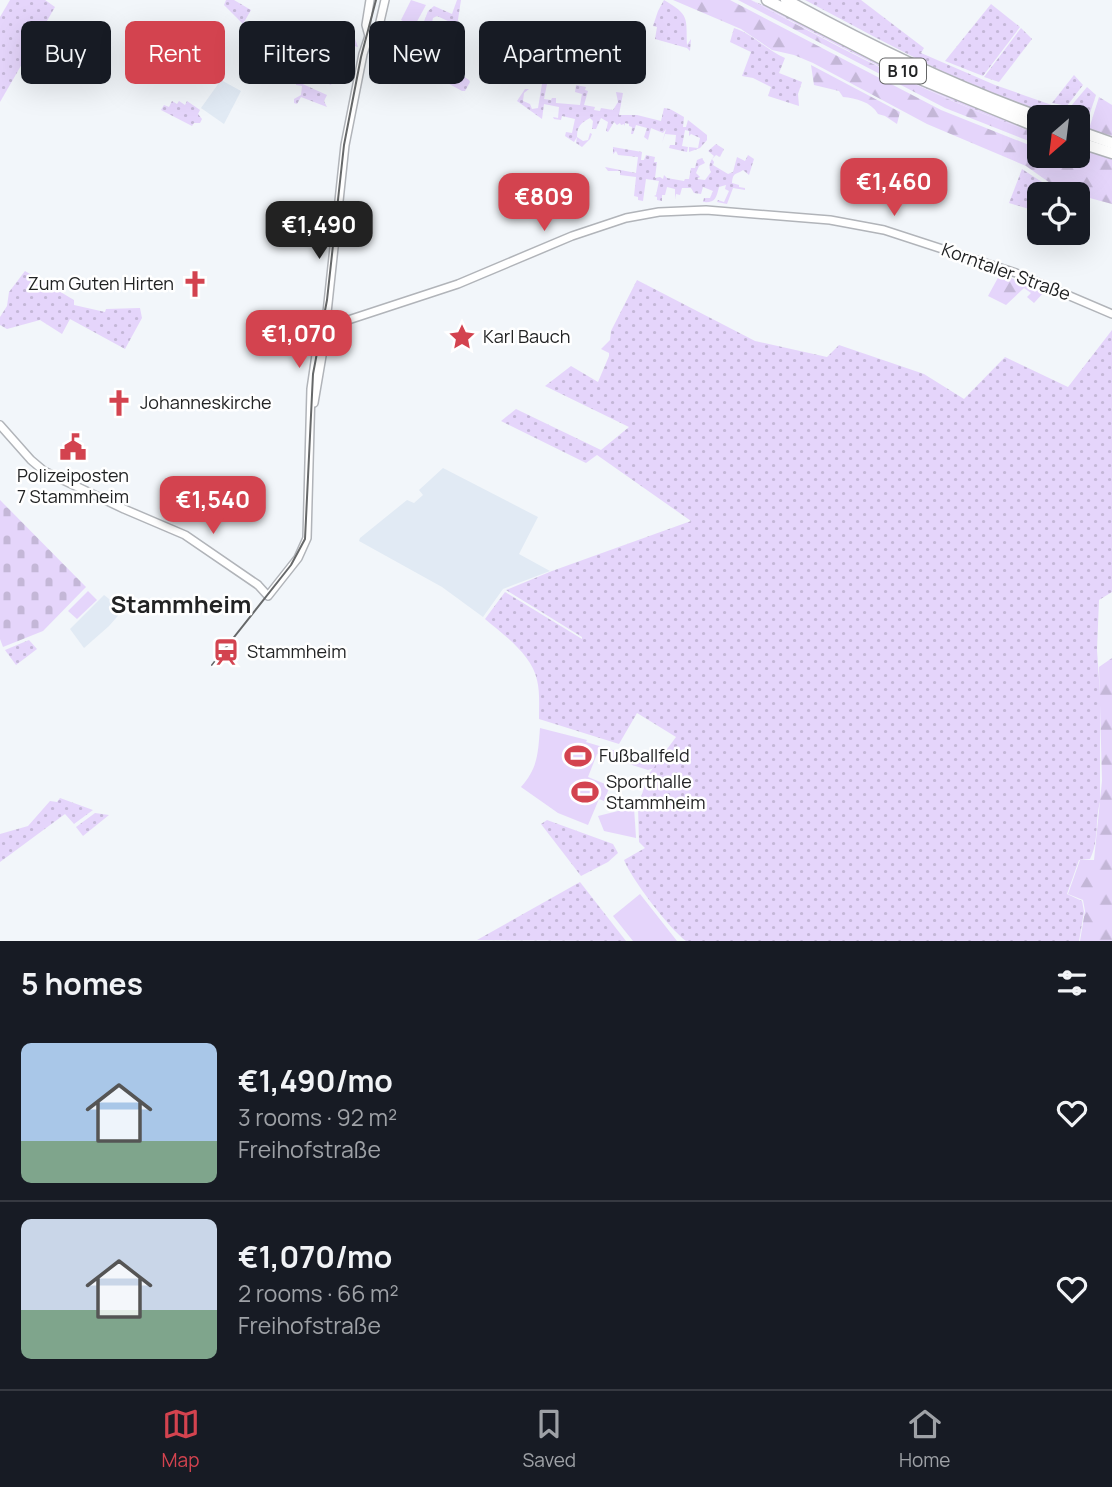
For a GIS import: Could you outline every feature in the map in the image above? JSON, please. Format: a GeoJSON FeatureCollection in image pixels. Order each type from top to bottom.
{"type":"FeatureCollection","features":[{"type":"Feature","properties":{"kind":"highway","name":"B 10"},"geometry":{"type":"LineString","coordinates":[[767,0],[923,80],[1027,123]]}},
{"type":"Feature","properties":{"kind":"highway","name":"B 10"},"geometry":{"type":"LineString","coordinates":[[786,0],[900,59],[1027,113]]}},
{"type":"Feature","properties":{"kind":"highway"},"geometry":{"type":"LineString","coordinates":[[1090,135],[1112,143]]}},
{"type":"Feature","properties":{"kind":"highway"},"geometry":{"type":"LineString","coordinates":[[1090,146],[1112,153]]}},
{"type":"Feature","properties":{"kind":"street"},"geometry":{"type":"LineString","coordinates":[[0,425],[44,471],[185,535],[258,585],[268,596],[298,558],[307,538],[313,374],[325,321],[345,145],[369,36],[366,25],[370,0]]}},
{"type":"Feature","properties":{"kind":"street"},"geometry":{"type":"LineString","coordinates":[[380,21],[385,0]]}},
{"type":"Feature","properties":{"kind":"street","name":"Korntaler Straße"},"geometry":{"type":"LineString","coordinates":[[323,333],[334,325],[458,284],[572,236],[626,218],[659,212],[694,210],[755,212],[830,220],[884,230],[1025,276],[1112,314]]}},
{"type":"Feature","properties":{"kind":"street"},"geometry":{"type":"LineString","coordinates":[[325,321],[334,325]]}},
{"type":"Feature","properties":{"kind":"shaded area"},"geometry":{"type":"Polygon","coordinates":[[[225,82],[241,91],[224,124],[201,108],[218,84],[225,82]]]}},
{"type":"Feature","properties":{"kind":"shaded area"},"geometry":{"type":"Polygon","coordinates":[[[443,468],[538,517],[519,554],[550,571],[503,589],[483,617],[442,587],[359,541],[407,500],[414,503],[423,495],[419,490],[443,468]]]}},
{"type":"Feature","properties":{"kind":"shaded area"},"geometry":{"type":"Polygon","coordinates":[[[104,595],[123,610],[84,648],[70,629],[104,595]]]}},
{"type":"Feature","properties":{"kind":"green space"},"geometry":{"type":"Polygon","coordinates":[[[10,0],[45,0],[55,7],[47,21],[21,21],[21,66],[0,102],[0,17],[10,0]]]}},
{"type":"Feature","properties":{"kind":"green space"},"geometry":{"type":"Polygon","coordinates":[[[226,0],[234,0],[251,10],[245,21],[240,21],[224,5],[226,0]]]}},
{"type":"Feature","properties":{"kind":"green space"},"geometry":{"type":"Polygon","coordinates":[[[411,0],[426,5],[417,21],[401,20],[411,0]]]}},
{"type":"Feature","properties":{"kind":"green space"},"geometry":{"type":"Polygon","coordinates":[[[457,0],[461,0],[458,21],[448,21],[437,16],[432,21],[424,21],[428,11],[434,6],[452,14],[457,0]]]}},
{"type":"Feature","properties":{"kind":"green space"},"geometry":{"type":"Polygon","coordinates":[[[664,0],[685,18],[687,45],[691,39],[690,51],[655,39],[657,27],[653,26],[664,0]]]}},
{"type":"Feature","properties":{"kind":"green space"},"geometry":{"type":"Polygon","coordinates":[[[673,0],[730,0],[941,110],[1027,144],[1027,167],[927,124],[813,63],[772,50],[741,29],[673,0]]]}},
{"type":"Feature","properties":{"kind":"green space"},"geometry":{"type":"Polygon","coordinates":[[[738,0],[751,0],[857,56],[929,90],[1027,130],[1027,140],[945,108],[738,0]]]}},
{"type":"Feature","properties":{"kind":"green space"},"geometry":{"type":"Polygon","coordinates":[[[751,0],[780,12],[896,72],[1027,130],[928,90],[751,0]]]}},
{"type":"Feature","properties":{"kind":"green space"},"geometry":{"type":"Polygon","coordinates":[[[805,0],[861,0],[924,48],[921,53],[995,85],[1052,105],[1027,105],[1027,109],[978,89],[805,0]]]}},
{"type":"Feature","properties":{"kind":"green space"},"geometry":{"type":"Polygon","coordinates":[[[991,4],[1020,27],[983,76],[945,61],[991,4]]]}},
{"type":"Feature","properties":{"kind":"green space"},"geometry":{"type":"Polygon","coordinates":[[[734,28],[785,58],[779,73],[802,82],[798,94],[799,106],[768,96],[771,87],[742,76],[751,52],[730,42],[734,28]]]}},
{"type":"Feature","properties":{"kind":"green space"},"geometry":{"type":"Polygon","coordinates":[[[1021,28],[1032,39],[999,82],[984,77],[1021,28]]]}},
{"type":"Feature","properties":{"kind":"green space"},"geometry":{"type":"Polygon","coordinates":[[[811,65],[900,112],[897,124],[878,114],[863,101],[843,97],[839,91],[814,85],[811,65]]]}},
{"type":"Feature","properties":{"kind":"green space"},"geometry":{"type":"Polygon","coordinates":[[[1074,75],[1083,85],[1068,105],[1052,103],[1074,75]]]}},
{"type":"Feature","properties":{"kind":"green space"},"geometry":{"type":"Polygon","coordinates":[[[465,77],[470,82],[465,91],[449,84],[465,84],[465,77]]]}},
{"type":"Feature","properties":{"kind":"green space"},"geometry":{"type":"Polygon","coordinates":[[[303,84],[327,95],[324,101],[327,107],[301,97],[297,104],[294,103],[294,99],[301,95],[302,86],[296,85],[303,84]]]}},
{"type":"Feature","properties":{"kind":"green space"},"geometry":{"type":"Polygon","coordinates":[[[542,84],[547,84],[544,99],[556,98],[556,103],[580,105],[582,94],[575,92],[576,85],[586,87],[585,90],[588,91],[584,105],[600,111],[601,108],[613,110],[618,102],[616,92],[623,93],[619,115],[637,115],[661,121],[664,108],[670,109],[684,117],[683,127],[686,127],[688,120],[707,135],[707,140],[700,148],[689,152],[689,147],[698,148],[700,138],[691,134],[689,136],[689,131],[685,130],[682,146],[688,147],[687,152],[669,148],[670,145],[675,145],[676,135],[665,134],[662,143],[666,129],[663,133],[651,128],[648,140],[644,137],[647,128],[636,125],[631,134],[632,127],[629,124],[617,125],[614,122],[608,132],[608,122],[601,118],[596,129],[592,129],[593,121],[590,118],[580,125],[574,142],[565,136],[566,132],[572,133],[575,119],[562,116],[561,120],[554,119],[553,117],[558,118],[559,107],[544,104],[542,119],[517,101],[525,89],[529,89],[524,93],[523,101],[530,104],[532,109],[538,108],[542,84]]]}},
{"type":"Feature","properties":{"kind":"green space"},"geometry":{"type":"Polygon","coordinates":[[[1087,87],[1096,95],[1090,113],[1090,105],[1072,105],[1087,87]]]}},
{"type":"Feature","properties":{"kind":"green space"},"geometry":{"type":"Polygon","coordinates":[[[1099,97],[1112,105],[1112,136],[1090,129],[1099,97]]]}},
{"type":"Feature","properties":{"kind":"green space"},"geometry":{"type":"Polygon","coordinates":[[[172,101],[185,105],[187,101],[200,110],[200,123],[194,123],[192,126],[161,110],[164,105],[169,107],[172,101]]]}},
{"type":"Feature","properties":{"kind":"green space"},"geometry":{"type":"Polygon","coordinates":[[[590,133],[592,134],[590,139],[582,147],[576,143],[577,137],[583,141],[588,140],[590,133]]]}},
{"type":"Feature","properties":{"kind":"green space"},"geometry":{"type":"Polygon","coordinates":[[[716,144],[724,149],[720,157],[716,155],[713,158],[708,151],[716,144]]]}},
{"type":"Feature","properties":{"kind":"green space"},"geometry":{"type":"Polygon","coordinates":[[[613,147],[642,152],[641,160],[644,160],[646,155],[655,157],[655,178],[663,179],[664,175],[684,181],[689,179],[691,168],[695,168],[697,160],[702,158],[705,163],[699,166],[696,173],[700,177],[697,179],[705,180],[711,172],[712,159],[713,165],[728,174],[733,172],[737,157],[745,161],[748,155],[754,159],[749,175],[743,170],[733,177],[732,183],[745,190],[733,188],[727,204],[717,202],[724,202],[729,191],[725,189],[726,185],[719,187],[716,197],[710,202],[703,202],[704,198],[710,198],[713,191],[703,187],[701,194],[694,193],[691,188],[682,188],[675,199],[675,189],[667,187],[662,201],[654,196],[659,181],[646,179],[643,201],[638,200],[638,197],[634,196],[636,177],[620,175],[620,171],[608,171],[605,167],[636,173],[638,157],[618,155],[616,151],[613,154],[613,147]]]}},
{"type":"Feature","properties":{"kind":"green space"},"geometry":{"type":"Polygon","coordinates":[[[1090,150],[1112,158],[1112,204],[1090,198],[1090,182],[1049,182],[1029,168],[1090,168],[1090,150]]]}},
{"type":"Feature","properties":{"kind":"green space"},"geometry":{"type":"Polygon","coordinates":[[[1022,169],[1042,182],[1027,182],[1027,208],[1009,203],[1022,169]]]}},
{"type":"Feature","properties":{"kind":"green space"},"geometry":{"type":"Polygon","coordinates":[[[25,271],[74,300],[74,305],[105,312],[106,309],[140,308],[142,318],[125,349],[70,319],[62,334],[40,320],[7,329],[0,325],[0,317],[7,306],[9,292],[25,271]]]}},
{"type":"Feature","properties":{"kind":"green space"},"geometry":{"type":"Polygon","coordinates":[[[1000,274],[1045,291],[1034,303],[1027,297],[1031,293],[1024,288],[1006,305],[988,296],[1000,274]]]}},
{"type":"Feature","properties":{"kind":"green space"},"geometry":{"type":"Polygon","coordinates":[[[637,280],[755,341],[827,357],[839,345],[924,374],[964,399],[1005,357],[1068,387],[1112,330],[1112,592],[1099,600],[1097,650],[1100,694],[1100,802],[1093,852],[1090,859],[1079,860],[1067,894],[1082,901],[1084,912],[1079,941],[686,941],[643,891],[624,860],[645,848],[639,842],[638,807],[648,775],[676,737],[637,713],[619,744],[539,719],[538,685],[534,671],[516,646],[485,619],[505,592],[582,639],[506,590],[691,521],[597,455],[586,463],[501,421],[516,409],[601,450],[629,427],[545,386],[571,366],[598,382],[609,356],[609,353],[601,349],[610,340],[611,331],[637,280]]]}},
{"type":"Feature","properties":{"kind":"green space"},"geometry":{"type":"Polygon","coordinates":[[[0,500],[86,587],[43,631],[3,647],[0,639],[0,500]]]}},
{"type":"Feature","properties":{"kind":"green space"},"geometry":{"type":"Polygon","coordinates":[[[88,591],[97,600],[77,619],[68,611],[88,591]]]}},
{"type":"Feature","properties":{"kind":"green space"},"geometry":{"type":"Polygon","coordinates":[[[29,640],[37,649],[16,665],[5,650],[29,640]]]}},
{"type":"Feature","properties":{"kind":"green space"},"geometry":{"type":"Polygon","coordinates":[[[1112,658],[1112,941],[1080,941],[1085,911],[1083,900],[1068,894],[1080,860],[1094,860],[1102,781],[1099,667],[1112,658]]]}},
{"type":"Feature","properties":{"kind":"green space"},"geometry":{"type":"Polygon","coordinates":[[[540,728],[656,763],[654,768],[648,770],[597,754],[588,777],[610,786],[604,801],[599,799],[588,825],[558,813],[521,787],[534,767],[540,728]]]}},
{"type":"Feature","properties":{"kind":"green space"},"geometry":{"type":"Polygon","coordinates":[[[60,798],[93,810],[74,824],[65,814],[0,862],[0,834],[28,826],[50,801],[57,802],[60,798]]]}},
{"type":"Feature","properties":{"kind":"green space"},"geometry":{"type":"Polygon","coordinates":[[[634,807],[636,838],[604,831],[598,816],[634,807]]]}},
{"type":"Feature","properties":{"kind":"green space"},"geometry":{"type":"Polygon","coordinates":[[[95,813],[109,815],[83,836],[76,827],[95,813]]]}},
{"type":"Feature","properties":{"kind":"green space"},"geometry":{"type":"Polygon","coordinates":[[[547,820],[613,844],[618,853],[608,862],[581,876],[541,824],[547,820]]]}},
{"type":"Feature","properties":{"kind":"green space"},"geometry":{"type":"Polygon","coordinates":[[[580,882],[626,941],[477,940],[580,882]]]}},
{"type":"Feature","properties":{"kind":"green space"},"geometry":{"type":"Polygon","coordinates":[[[640,894],[677,941],[633,941],[613,916],[640,894]]]}},
{"type":"Feature","properties":{"kind":"tram line"},"geometry":{"type":"LineString","coordinates":[[212,665],[291,565],[305,539],[313,374],[327,300],[344,145],[361,57],[376,0]]}},
{"type":"Feature","properties":{"kind":"place","name":"Zum Guten Hirten"},"geometry":{"type":"Point","coordinates":[195,284]}},
{"type":"Feature","properties":{"kind":"place","name":"Karl Bauch"},"geometry":{"type":"Point","coordinates":[462,337]}},
{"type":"Feature","properties":{"kind":"place","name":"Johanneskirche"},"geometry":{"type":"Point","coordinates":[119,403]}},
{"type":"Feature","properties":{"kind":"place","name":"Polizeiposten 7 Stammheim"},"geometry":{"type":"Point","coordinates":[73,447]}},
{"type":"Feature","properties":{"kind":"place","name":"Stammheim"},"geometry":{"type":"Point","coordinates":[226,652]}},
{"type":"Feature","properties":{"kind":"place","name":"Fußballfeld"},"geometry":{"type":"Point","coordinates":[578,756]}},
{"type":"Feature","properties":{"kind":"place","name":"Sporthalle Stammheim"},"geometry":{"type":"Point","coordinates":[585,792]}},
{"type":"Feature","properties":{"kind":"district","name":"Stammheim"},"geometry":{"type":"Point","coordinates":[181,605]}}]}
